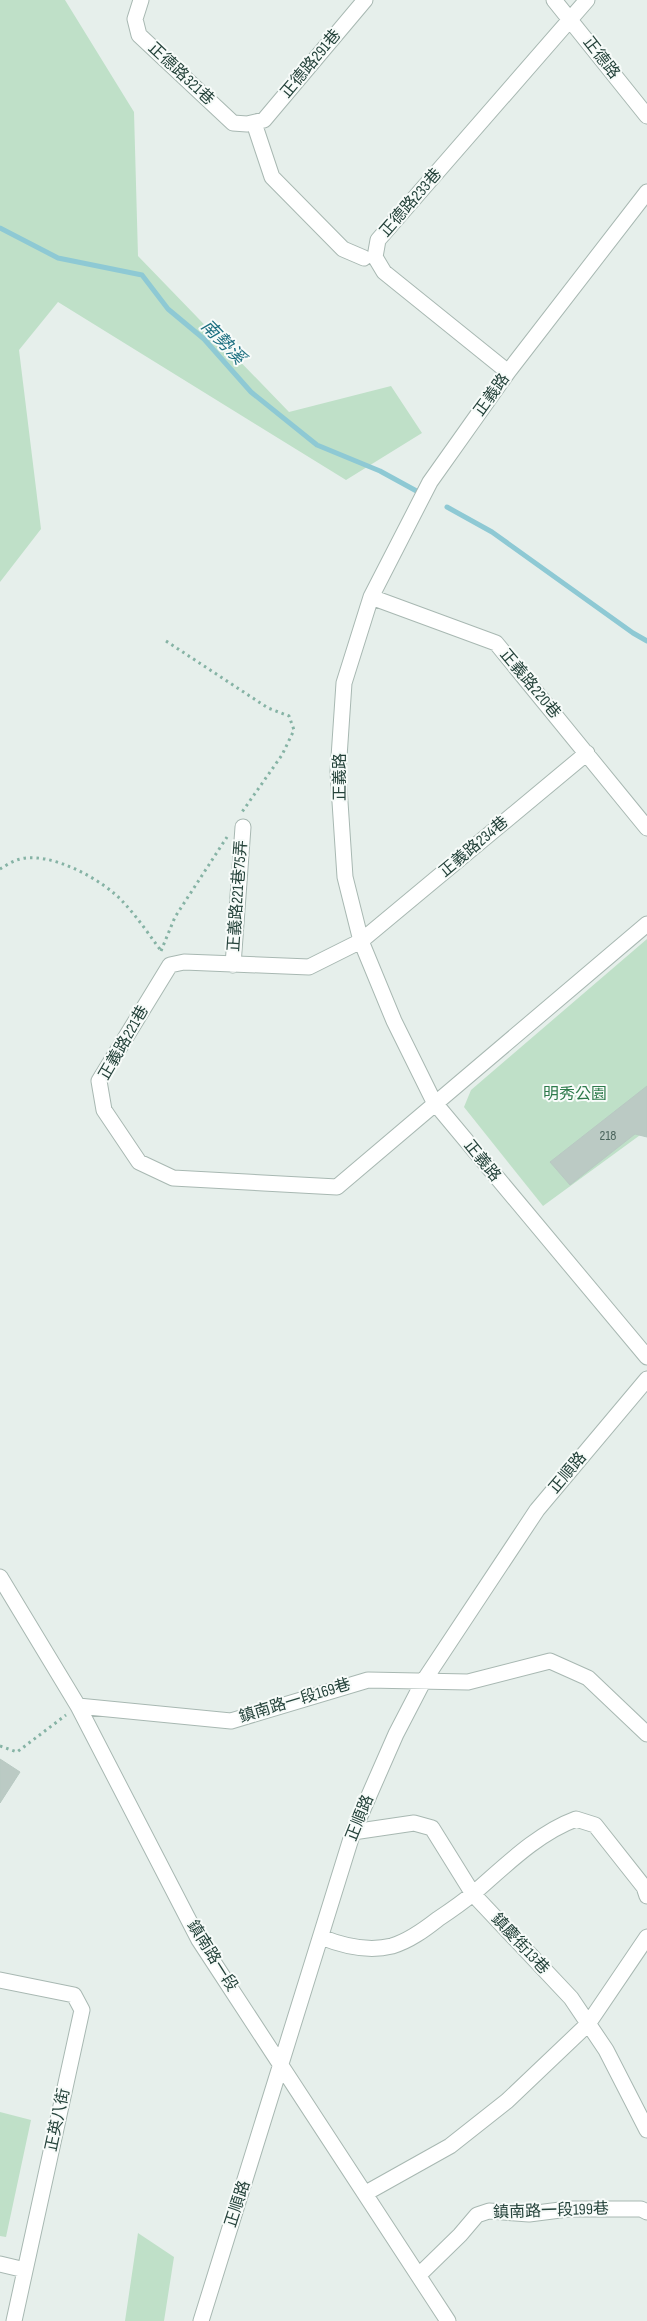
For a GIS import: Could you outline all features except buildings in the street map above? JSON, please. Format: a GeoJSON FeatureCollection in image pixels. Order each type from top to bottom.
{"type":"FeatureCollection","features":[{"type":"Feature","properties":{"kind":"street","name":"正德路321巷"},"geometry":{"type":"LineString","coordinates":[[141,0],[136,19],[139,34],[233,123],[254,123]]}},
{"type":"Feature","properties":{"kind":"street","name":"正德路291巷"},"geometry":{"type":"LineString","coordinates":[[254,123],[264,120],[365,0]]}},
{"type":"Feature","properties":{"kind":"street","name":"正德路"},"geometry":{"type":"LineString","coordinates":[[554,0],[647,116]]}},
{"type":"Feature","properties":{"kind":"street","name":"正德路233巷"},"geometry":{"type":"LineString","coordinates":[[508,372],[384,272],[375,257],[378,240],[587,0]]}},
{"type":"Feature","properties":{"kind":"street"},"geometry":{"type":"LineString","coordinates":[[254,123],[272,177],[342,249],[364,258]]}},
{"type":"Feature","properties":{"kind":"street","name":"正義路"},"geometry":{"type":"LineString","coordinates":[[647,192],[508,372],[430,482],[371,597],[344,683],[338,772],[345,877],[361,941],[394,1021],[434,1102],[647,1357]]}},
{"type":"Feature","properties":{"kind":"street","name":"正義路220巷"},"geometry":{"type":"LineString","coordinates":[[371,597],[496,643],[647,828]]}},
{"type":"Feature","properties":{"kind":"street","name":"正義路234巷"},"geometry":{"type":"LineString","coordinates":[[361,941],[587,753]]}},
{"type":"Feature","properties":{"kind":"street","name":"正義路221巷75弄"},"geometry":{"type":"LineString","coordinates":[[233,965],[240,823]]}},
{"type":"Feature","properties":{"kind":"street"},"geometry":{"type":"LineString","coordinates":[[434,1102],[647,924]]}},
{"type":"Feature","properties":{"kind":"street"},"geometry":{"type":"LineString","coordinates":[[170,965],[184,962],[309,967],[361,941]]}},
{"type":"Feature","properties":{"kind":"street","name":"正義路221巷"},"geometry":{"type":"LineString","coordinates":[[170,965],[99,1081],[104,1110],[139,1162],[173,1178],[337,1187],[434,1102]]}},
{"type":"Feature","properties":{"kind":"street","name":"正順路"},"geometry":{"type":"LineString","coordinates":[[201,2321],[353,1832],[396,1734],[423,1682],[537,1510],[647,1379]]}},
{"type":"Feature","properties":{"kind":"street","name":"鎮南路一段"},"geometry":{"type":"LineString","coordinates":[[0,1577],[78,1706],[199,1940],[420,2275],[448,2321]]}},
{"type":"Feature","properties":{"kind":"street","name":"鎮南路一段169巷"},"geometry":{"type":"LineString","coordinates":[[78,1706],[231,1720],[368,1680],[468,1682],[550,1661],[588,1678],[647,1734]]}},
{"type":"Feature","properties":{"kind":"street"},"geometry":{"type":"LineString","coordinates":[[321,1937],[340,1945],[365,1949],[392,1946],[417,1935],[473,1894],[556,1826],[576,1819],[594,1826],[644,1888],[647,1896]]}},
{"type":"Feature","properties":{"kind":"street","name":"鎮慶街13巷"},"geometry":{"type":"LineString","coordinates":[[353,1832],[414,1823],[432,1828],[473,1894],[571,1998],[606,2050],[647,2130]]}},
{"type":"Feature","properties":{"kind":"street"},"geometry":{"type":"LineString","coordinates":[[366,2193],[450,2146],[507,2101],[588,2024],[647,1937]]}},
{"type":"Feature","properties":{"kind":"street","name":"正英八街"},"geometry":{"type":"LineString","coordinates":[[0,1980],[74,1995],[82,2010],[14,2321]]}},
{"type":"Feature","properties":{"kind":"street","name":"鎮南路一段199巷"},"geometry":{"type":"LineString","coordinates":[[420,2275],[477,2215],[489,2211],[529,2214],[568,2209],[640,2209],[647,2212]]}},
{"type":"Feature","properties":{"kind":"street"},"geometry":{"type":"LineString","coordinates":[[0,2264],[25,2270]]}},
{"type":"Feature","properties":{"kind":"path"},"geometry":{"type":"LineString","coordinates":[[166,641],[268,708],[288,716],[294,730],[282,755],[240,823]]}},
{"type":"Feature","properties":{"kind":"path"},"geometry":{"type":"LineString","coordinates":[[161,951],[175,917],[228,835]]}},
{"type":"Feature","properties":{"kind":"path"},"geometry":{"type":"LineString","coordinates":[[0,869],[18,859],[40,858],[68,865],[93,878],[123,901],[170,965]]}},
{"type":"Feature","properties":{"kind":"path"},"geometry":{"type":"LineString","coordinates":[[0,1746],[17,1752],[78,1706]]}},
{"type":"Feature","properties":{"kind":"green space"},"geometry":{"type":"Polygon","coordinates":[[[0,0],[65,0],[134,112],[138,256],[289,412],[391,386],[422,433],[346,480],[58,302],[19,350],[41,529],[0,582],[0,0]]]}},
{"type":"Feature","properties":{"kind":"green space","name":"明秀公園"},"geometry":{"type":"Polygon","coordinates":[[[647,939],[647,1130],[543,1206],[464,1107],[471,1090],[647,939]]]}},
{"type":"Feature","properties":{"kind":"green space"},"geometry":{"type":"Polygon","coordinates":[[[0,2112],[31,2120],[6,2237],[0,2236],[0,2112]]]}},
{"type":"Feature","properties":{"kind":"green space"},"geometry":{"type":"Polygon","coordinates":[[[138,2233],[174,2257],[164,2321],[125,2321],[138,2233]]]}},
{"type":"Feature","properties":{"kind":"waterway","name":"南勢溪"},"geometry":{"type":"LineString","coordinates":[[0,228],[58,258],[142,275],[168,309],[204,339],[251,392],[317,445],[380,471],[422,494]]}},
{"type":"Feature","properties":{"kind":"waterway"},"geometry":{"type":"LineString","coordinates":[[447,507],[492,532],[633,633],[647,641]]}}]}
